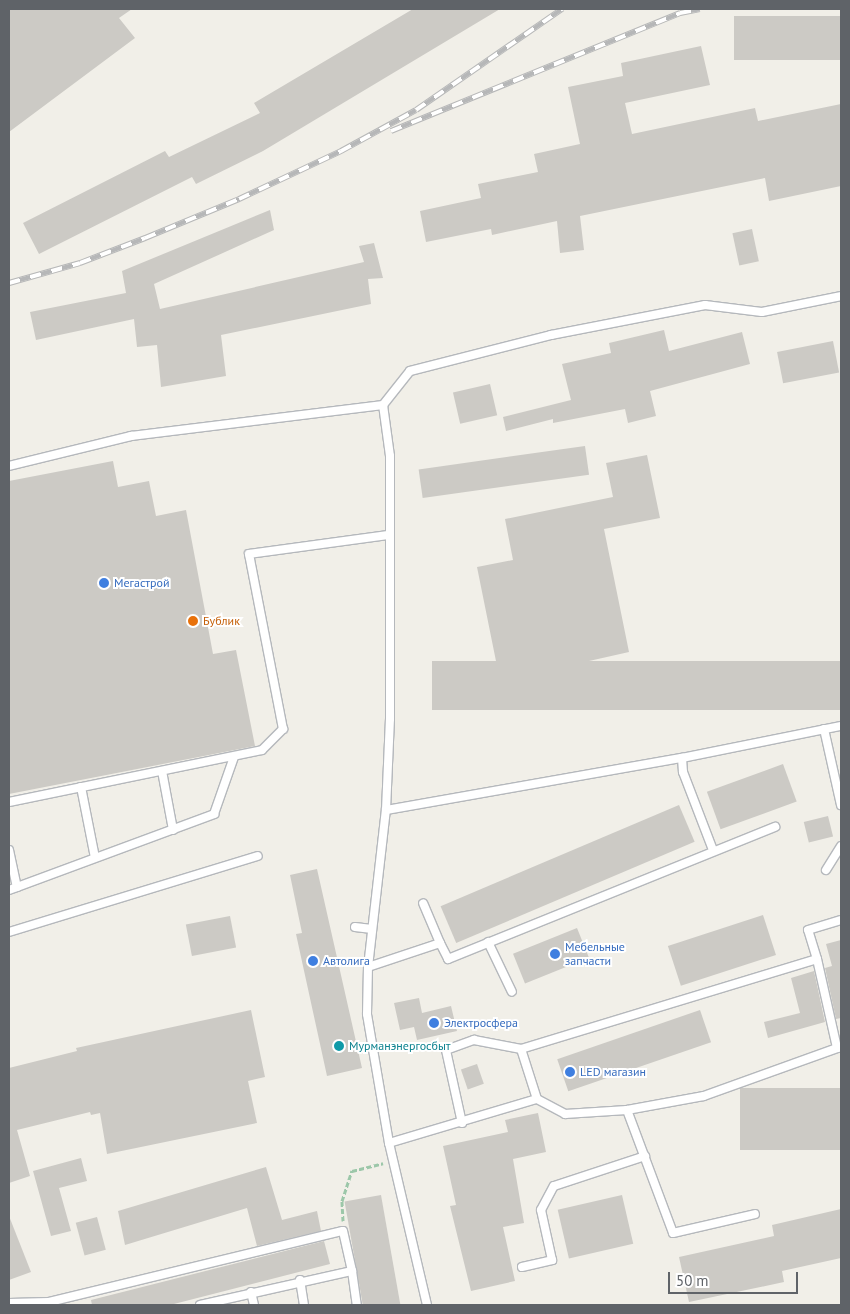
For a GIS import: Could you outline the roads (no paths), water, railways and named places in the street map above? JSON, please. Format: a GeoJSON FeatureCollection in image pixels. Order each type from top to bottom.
{"type":"FeatureCollection","features":[{"type":"Feature","properties":{"kind":"lane"},"geometry":{"type":"LineString","coordinates":[[9,466],[131,436],[383,405],[410,370],[551,335],[705,305],[762,312],[841,296]]}},
{"type":"Feature","properties":{"kind":"lane"},"geometry":{"type":"LineString","coordinates":[[383,405],[390,456],[388,535],[390,719],[386,810],[368,967],[367,1014],[389,1143],[427,1305]]}},
{"type":"Feature","properties":{"kind":"lane"},"geometry":{"type":"LineString","coordinates":[[9,802],[262,750],[282,729],[249,554],[388,535]]}},
{"type":"Feature","properties":{"kind":"lane"},"geometry":{"type":"LineString","coordinates":[[386,810],[682,758],[841,726]]}},
{"type":"Feature","properties":{"kind":"lane"},"geometry":{"type":"LineString","coordinates":[[824,729],[841,806]]}},
{"type":"Feature","properties":{"kind":"lane"},"geometry":{"type":"LineString","coordinates":[[9,850],[13,888],[214,814],[234,757]]}},
{"type":"Feature","properties":{"kind":"lane"},"geometry":{"type":"LineString","coordinates":[[682,758],[683,772],[713,850]]}},
{"type":"Feature","properties":{"kind":"lane"},"geometry":{"type":"LineString","coordinates":[[162,771],[173,830]]}},
{"type":"Feature","properties":{"kind":"lane"},"geometry":{"type":"LineString","coordinates":[[81,787],[95,858]]}},
{"type":"Feature","properties":{"kind":"lane"},"geometry":{"type":"LineString","coordinates":[[423,903],[448,959],[713,850],[775,827]]}},
{"type":"Feature","properties":{"kind":"lane"},"geometry":{"type":"LineString","coordinates":[[826,870],[841,846]]}},
{"type":"Feature","properties":{"kind":"lane"},"geometry":{"type":"LineString","coordinates":[[9,932],[258,856]]}},
{"type":"Feature","properties":{"kind":"lane"},"geometry":{"type":"LineString","coordinates":[[521,1049],[537,1099],[565,1114],[626,1110],[704,1096],[839,1048],[808,930],[841,920]]}},
{"type":"Feature","properties":{"kind":"lane"},"geometry":{"type":"LineString","coordinates":[[355,927],[372,930]]}},
{"type":"Feature","properties":{"kind":"lane"},"geometry":{"type":"LineString","coordinates":[[488,942],[512,992]]}},
{"type":"Feature","properties":{"kind":"lane"},"geometry":{"type":"LineString","coordinates":[[368,967],[440,943]]}},
{"type":"Feature","properties":{"kind":"lane"},"geometry":{"type":"LineString","coordinates":[[462,1123],[446,1050],[474,1040],[521,1049],[817,959]]}},
{"type":"Feature","properties":{"kind":"lane"},"geometry":{"type":"LineString","coordinates":[[389,1143],[462,1123],[537,1099]]}},
{"type":"Feature","properties":{"kind":"lane"},"geometry":{"type":"LineString","coordinates":[[626,1110],[673,1233],[755,1214]]}},
{"type":"Feature","properties":{"kind":"lane"},"geometry":{"type":"LineString","coordinates":[[522,1267],[552,1260],[541,1210],[554,1186],[645,1156]]}},
{"type":"Feature","properties":{"kind":"lane"},"geometry":{"type":"LineString","coordinates":[[9,1303],[50,1304],[343,1231],[358,1305]]}},
{"type":"Feature","properties":{"kind":"lane"},"geometry":{"type":"LineString","coordinates":[[200,1305],[300,1280],[352,1271]]}},
{"type":"Feature","properties":{"kind":"lane"},"geometry":{"type":"LineString","coordinates":[[300,1280],[304,1305]]}},
{"type":"Feature","properties":{"kind":"lane"},"geometry":{"type":"LineString","coordinates":[[251,1292],[254,1305]]}},
{"type":"Feature","properties":{"kind":"railway"},"geometry":{"type":"LineString","coordinates":[[9,283],[80,263],[145,238],[239,199],[341,151],[416,110],[562,9]]}},
{"type":"Feature","properties":{"kind":"railway"},"geometry":{"type":"LineString","coordinates":[[391,131],[680,13],[700,9]]}},
{"type":"Feature","properties":{"kind":"place","name":"Мегастрой"},"geometry":{"type":"Point","coordinates":[104,583]}},
{"type":"Feature","properties":{"kind":"place","name":"Бублик"},"geometry":{"type":"Point","coordinates":[193,621]}},
{"type":"Feature","properties":{"kind":"place","name":"Мебельные запчасти"},"geometry":{"type":"Point","coordinates":[555,954]}},
{"type":"Feature","properties":{"kind":"place","name":"Автолига"},"geometry":{"type":"Point","coordinates":[313,961]}},
{"type":"Feature","properties":{"kind":"place","name":"Электросфера"},"geometry":{"type":"Point","coordinates":[434,1023]}},
{"type":"Feature","properties":{"kind":"place","name":"Мурманэнергосбыт"},"geometry":{"type":"Point","coordinates":[339,1046]}},
{"type":"Feature","properties":{"kind":"place","name":"LED магазин"},"geometry":{"type":"Point","coordinates":[570,1072]}}]}
